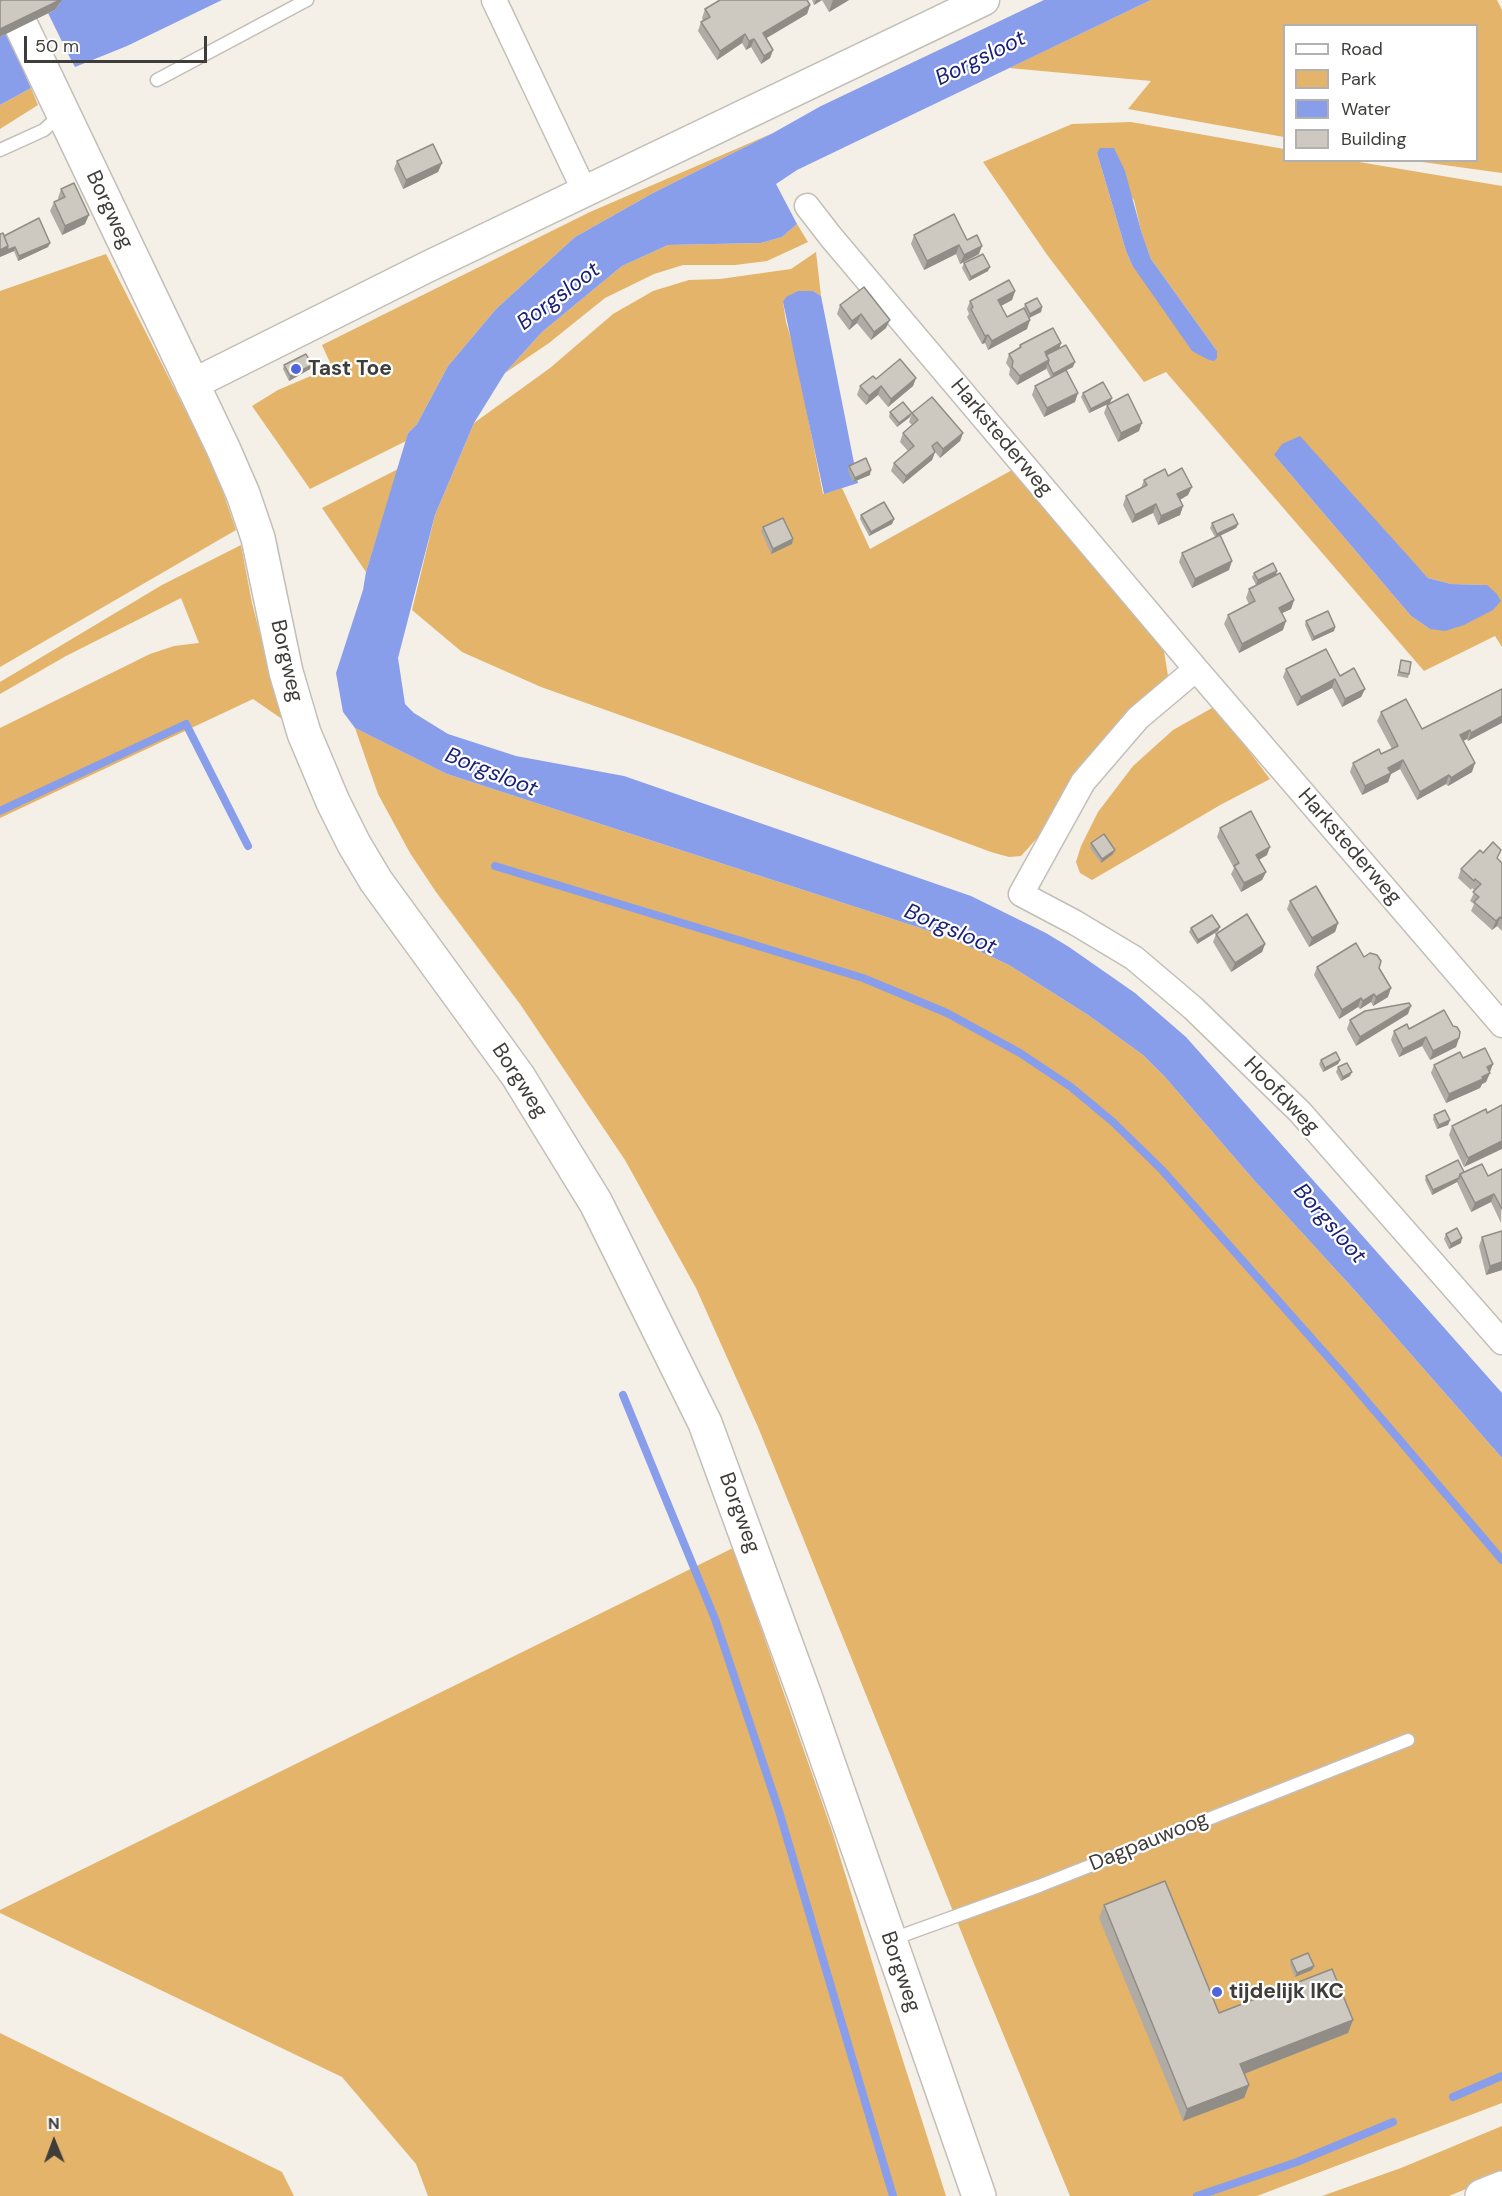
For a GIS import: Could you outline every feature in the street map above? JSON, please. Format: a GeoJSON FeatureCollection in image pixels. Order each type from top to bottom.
{"type":"FeatureCollection","features":[{"type":"Feature","properties":{"kind":"main road","name":"Borgweg"},"geometry":{"type":"LineString","coordinates":[[9,0],[223,448],[254,523],[295,703],[316,764],[354,844],[376,881],[518,1076],[596,1203],[705,1423],[805,1696],[977,2195]]}},
{"type":"Feature","properties":{"kind":"main road"},"geometry":{"type":"LineString","coordinates":[[1482,2196],[1502,2188]]}},
{"type":"Feature","properties":{"kind":"street"},"geometry":{"type":"LineString","coordinates":[[494,0],[585,192]]}},
{"type":"Feature","properties":{"kind":"street"},"geometry":{"type":"LineString","coordinates":[[191,385],[427,267],[984,0]]}},
{"type":"Feature","properties":{"kind":"street","name":"Harkstederweg"},"geometry":{"type":"LineString","coordinates":[[807,206],[1196,669],[1502,1025]]}},
{"type":"Feature","properties":{"kind":"street","name":"Hoofdweg"},"geometry":{"type":"LineString","coordinates":[[1196,669],[1138,718],[1083,782],[1021,894],[1134,958],[1193,1008],[1300,1112],[1502,1342]]}},
{"type":"Feature","properties":{"kind":"lane"},"geometry":{"type":"LineString","coordinates":[[157,80],[307,0]]}},
{"type":"Feature","properties":{"kind":"lane"},"geometry":{"type":"LineString","coordinates":[[0,150],[44,130],[58,103]]}},
{"type":"Feature","properties":{"kind":"lane","name":"Dagpauwoog"},"geometry":{"type":"LineString","coordinates":[[889,1940],[1039,1886],[1408,1740]]}},
{"type":"Feature","properties":{"kind":"green space"},"geometry":{"type":"Polygon","coordinates":[[[1151,0],[1497,0],[1502,10],[1502,173],[1422,162],[1478,162],[1478,24],[1283,24],[1283,137],[1128,109],[1151,81],[1009,68],[1151,0]]]}},
{"type":"Feature","properties":{"kind":"green space"},"geometry":{"type":"Polygon","coordinates":[[[31,88],[38,105],[0,129],[0,105],[31,88]]]}},
{"type":"Feature","properties":{"kind":"green space"},"geometry":{"type":"Polygon","coordinates":[[[1131,122],[1283,149],[1283,162],[1359,162],[1502,186],[1502,647],[1495,636],[1424,671],[1166,372],[1144,382],[1048,256],[983,162],[1072,124],[1131,122]],[[1097,153],[1132,265],[1217,351],[1151,259],[1142,235],[1134,200],[1097,153]],[[1274,455],[1411,616],[1430,629],[1487,585],[1451,584],[1428,578],[1407,556],[1274,455]]]}},
{"type":"Feature","properties":{"kind":"green space"},"geometry":{"type":"Polygon","coordinates":[[[773,133],[653,193],[575,237],[496,309],[448,366],[417,424],[408,433],[406,441],[310,489],[252,406],[278,390],[332,367],[322,345],[590,212],[773,133]]]}},
{"type":"Feature","properties":{"kind":"green space"},"geometry":{"type":"Polygon","coordinates":[[[797,224],[808,242],[767,261],[735,265],[683,265],[654,274],[605,298],[549,343],[505,373],[542,332],[622,266],[668,245],[761,243],[782,237],[797,224]]]}},
{"type":"Feature","properties":{"kind":"green space"},"geometry":{"type":"Polygon","coordinates":[[[816,252],[821,296],[813,291],[783,302],[786,322],[795,352],[823,494],[842,488],[870,549],[1012,470],[1164,651],[1168,676],[1121,721],[1072,780],[1039,836],[1021,856],[1009,857],[991,852],[541,687],[462,652],[412,610],[435,515],[474,423],[550,368],[613,314],[653,291],[689,280],[720,279],[791,269],[816,252]]]}},
{"type":"Feature","properties":{"kind":"green space"},"geometry":{"type":"Polygon","coordinates":[[[106,254],[216,472],[236,530],[0,667],[0,291],[106,254]]]}},
{"type":"Feature","properties":{"kind":"green space"},"geometry":{"type":"Polygon","coordinates":[[[398,469],[366,572],[322,508],[398,469]]]}},
{"type":"Feature","properties":{"kind":"green space"},"geometry":{"type":"Polygon","coordinates":[[[241,545],[252,603],[282,719],[253,699],[0,818],[0,728],[150,654],[174,646],[199,643],[181,598],[66,656],[0,694],[0,682],[162,585],[241,545]]]}},
{"type":"Feature","properties":{"kind":"green space"},"geometry":{"type":"Polygon","coordinates":[[[1212,708],[1228,723],[1270,779],[1222,804],[1092,880],[1080,873],[1076,862],[1081,846],[1098,812],[1133,766],[1173,730],[1212,708]]]}},
{"type":"Feature","properties":{"kind":"green space"},"geometry":{"type":"Polygon","coordinates":[[[355,728],[447,774],[951,938],[1009,965],[1088,1015],[1143,1055],[1165,1077],[1502,1458],[1502,2103],[1257,2196],[1070,2196],[758,1427],[696,1288],[625,1160],[520,1004],[436,892],[410,853],[378,794],[355,728]]]}},
{"type":"Feature","properties":{"kind":"green space"},"geometry":{"type":"Polygon","coordinates":[[[733,1548],[832,1831],[946,2196],[428,2196],[416,2164],[342,2077],[0,1913],[0,1910],[733,1548]]]}},
{"type":"Feature","properties":{"kind":"green space"},"geometry":{"type":"Polygon","coordinates":[[[0,2033],[282,2172],[294,2196],[0,2196],[0,2033]]]}},
{"type":"Feature","properties":{"kind":"green space"},"geometry":{"type":"Polygon","coordinates":[[[1502,2126],[1502,2174],[1449,2196],[1322,2196],[1401,2168],[1502,2126]]]}},
{"type":"Feature","properties":{"kind":"water"},"geometry":{"type":"Polygon","coordinates":[[[59,0],[222,0],[127,46],[75,67],[69,57],[26,77],[31,88],[0,105],[0,37],[55,10],[60,3],[59,0]]]}},
{"type":"Feature","properties":{"kind":"water","name":"Borgsloot"},"geometry":{"type":"Polygon","coordinates":[[[1044,0],[1151,0],[797,170],[776,184],[797,224],[782,237],[761,243],[668,245],[622,266],[542,332],[505,373],[474,423],[435,515],[398,658],[405,704],[414,713],[448,734],[516,756],[624,776],[971,896],[1046,933],[1069,947],[1135,993],[1186,1037],[1502,1393],[1502,1458],[1165,1077],[1143,1055],[1088,1015],[1009,965],[951,938],[447,774],[355,728],[343,712],[336,673],[363,590],[366,572],[408,433],[417,424],[448,366],[496,309],[575,237],[653,193],[773,133],[821,106],[1044,0]]]}},
{"type":"Feature","properties":{"kind":"water"},"geometry":{"type":"Polygon","coordinates":[[[1100,148],[1114,148],[1125,171],[1151,259],[1217,351],[1217,358],[1214,361],[1192,351],[1132,265],[1097,153],[1100,148]]]}},
{"type":"Feature","properties":{"kind":"water"},"geometry":{"type":"Polygon","coordinates":[[[798,291],[813,291],[821,296],[858,483],[824,494],[783,302],[786,297],[798,291]]]}},
{"type":"Feature","properties":{"kind":"water"},"geometry":{"type":"Polygon","coordinates":[[[1300,436],[1428,578],[1451,584],[1487,585],[1501,601],[1493,610],[1464,625],[1445,631],[1430,629],[1411,616],[1274,455],[1282,444],[1300,436]]]}},
{"type":"Feature","properties":{"kind":"pier"},"geometry":{"type":"Polygon","coordinates":[[[47,11],[76,70],[68,60],[30,79],[6,31],[47,11]]]}},
{"type":"Feature","properties":{"kind":"building"},"geometry":{"type":"Polygon","coordinates":[[[59,0],[0,29],[0,1],[59,0]]]}},
{"type":"Feature","properties":{"kind":"building"},"geometry":{"type":"Polygon","coordinates":[[[720,0],[807,0],[810,5],[763,33],[773,50],[764,56],[754,39],[749,41],[745,34],[720,51],[701,22],[710,17],[705,9],[720,0]]]}},
{"type":"Feature","properties":{"kind":"building"},"geometry":{"type":"Polygon","coordinates":[[[433,144],[442,163],[406,180],[397,161],[433,144]]]}},
{"type":"Feature","properties":{"kind":"building"},"geometry":{"type":"Polygon","coordinates":[[[74,183],[89,215],[65,226],[54,202],[65,197],[61,189],[74,183]]]}},
{"type":"Feature","properties":{"kind":"building"},"geometry":{"type":"Polygon","coordinates":[[[954,214],[967,240],[977,235],[982,246],[964,255],[959,245],[927,261],[914,235],[954,214]]]}},
{"type":"Feature","properties":{"kind":"building"},"geometry":{"type":"Polygon","coordinates":[[[39,218],[50,243],[19,256],[15,247],[7,250],[8,246],[4,236],[39,218]]]}},
{"type":"Feature","properties":{"kind":"building"},"geometry":{"type":"Polygon","coordinates":[[[3,233],[8,246],[0,250],[0,234],[3,233]]]}},
{"type":"Feature","properties":{"kind":"building"},"geometry":{"type":"Polygon","coordinates":[[[983,254],[990,267],[971,277],[964,263],[983,254]]]}},
{"type":"Feature","properties":{"kind":"building"},"geometry":{"type":"Polygon","coordinates":[[[1009,280],[1015,291],[998,300],[1007,317],[1024,308],[1030,320],[992,341],[988,335],[985,336],[971,309],[973,307],[970,301],[1009,280]]]}},
{"type":"Feature","properties":{"kind":"building"},"geometry":{"type":"Polygon","coordinates":[[[864,287],[890,320],[874,332],[861,314],[852,321],[840,305],[864,287]]]}},
{"type":"Feature","properties":{"kind":"building"},"geometry":{"type":"Polygon","coordinates":[[[1037,298],[1042,307],[1030,314],[1025,304],[1037,298]]]}},
{"type":"Feature","properties":{"kind":"building"},"geometry":{"type":"Polygon","coordinates":[[[1053,328],[1061,343],[1045,352],[1049,360],[1020,376],[1012,367],[1013,361],[1009,354],[1021,347],[1020,345],[1053,328]]]}},
{"type":"Feature","properties":{"kind":"building"},"geometry":{"type":"Polygon","coordinates":[[[1066,345],[1075,362],[1053,374],[1046,355],[1066,345]]]}},
{"type":"Feature","properties":{"kind":"building","name":"Tast Toe"},"geometry":{"type":"Polygon","coordinates":[[[306,354],[312,365],[290,376],[284,365],[306,354]]]}},
{"type":"Feature","properties":{"kind":"building"},"geometry":{"type":"Polygon","coordinates":[[[900,359],[916,378],[891,399],[881,386],[869,396],[860,386],[873,376],[876,379],[900,359]]]}},
{"type":"Feature","properties":{"kind":"building"},"geometry":{"type":"Polygon","coordinates":[[[1066,370],[1078,393],[1047,408],[1035,386],[1066,370]]]}},
{"type":"Feature","properties":{"kind":"building"},"geometry":{"type":"Polygon","coordinates":[[[1103,382],[1112,398],[1091,409],[1083,393],[1103,382]]]}},
{"type":"Feature","properties":{"kind":"building"},"geometry":{"type":"Polygon","coordinates":[[[1128,394],[1142,423],[1121,433],[1107,405],[1128,394]]]}},
{"type":"Feature","properties":{"kind":"building"},"geometry":{"type":"Polygon","coordinates":[[[932,397],[963,433],[943,449],[937,442],[932,446],[935,452],[906,476],[894,463],[914,446],[903,433],[918,420],[912,413],[932,397]]]}},
{"type":"Feature","properties":{"kind":"building"},"geometry":{"type":"Polygon","coordinates":[[[903,402],[912,413],[899,423],[890,412],[903,402]]]}},
{"type":"Feature","properties":{"kind":"building"},"geometry":{"type":"Polygon","coordinates":[[[866,458],[871,470],[855,478],[849,466],[866,458]]]}},
{"type":"Feature","properties":{"kind":"building"},"geometry":{"type":"Polygon","coordinates":[[[1182,468],[1192,487],[1177,494],[1183,506],[1161,516],[1156,504],[1135,515],[1126,496],[1147,485],[1144,480],[1165,469],[1168,476],[1182,468]]]}},
{"type":"Feature","properties":{"kind":"building"},"geometry":{"type":"Polygon","coordinates":[[[884,502],[894,519],[871,532],[861,515],[884,502]]]}},
{"type":"Feature","properties":{"kind":"building"},"geometry":{"type":"Polygon","coordinates":[[[1233,514],[1238,524],[1217,534],[1212,523],[1233,514]]]}},
{"type":"Feature","properties":{"kind":"building"},"geometry":{"type":"Polygon","coordinates":[[[783,518],[793,539],[773,549],[763,527],[783,518]]]}},
{"type":"Feature","properties":{"kind":"building"},"geometry":{"type":"Polygon","coordinates":[[[1220,535],[1232,561],[1195,579],[1182,553],[1220,535]]]}},
{"type":"Feature","properties":{"kind":"building"},"geometry":{"type":"Polygon","coordinates":[[[1273,563],[1277,571],[1258,580],[1254,573],[1273,563]]]}},
{"type":"Feature","properties":{"kind":"building"},"geometry":{"type":"Polygon","coordinates":[[[1280,573],[1294,600],[1279,608],[1286,621],[1242,644],[1228,615],[1255,601],[1249,589],[1280,573]]]}},
{"type":"Feature","properties":{"kind":"building"},"geometry":{"type":"Polygon","coordinates":[[[1328,611],[1335,627],[1314,637],[1306,621],[1328,611]]]}},
{"type":"Feature","properties":{"kind":"building"},"geometry":{"type":"Polygon","coordinates":[[[1326,649],[1340,676],[1354,668],[1365,689],[1345,699],[1335,679],[1301,697],[1286,669],[1326,649]]]}},
{"type":"Feature","properties":{"kind":"building"},"geometry":{"type":"Polygon","coordinates":[[[1401,660],[1411,662],[1409,674],[1399,672],[1401,660]]]}},
{"type":"Feature","properties":{"kind":"building"},"geometry":{"type":"Polygon","coordinates":[[[1502,689],[1502,716],[1471,733],[1470,730],[1460,735],[1475,763],[1451,778],[1449,775],[1420,792],[1403,760],[1388,768],[1391,773],[1365,786],[1353,763],[1379,749],[1381,754],[1398,746],[1381,712],[1406,699],[1422,729],[1502,689]]]}},
{"type":"Feature","properties":{"kind":"building"},"geometry":{"type":"Polygon","coordinates":[[[1251,811],[1270,847],[1256,855],[1266,872],[1244,883],[1234,866],[1239,863],[1220,828],[1251,811]]]}},
{"type":"Feature","properties":{"kind":"building"},"geometry":{"type":"Polygon","coordinates":[[[1104,834],[1115,850],[1102,859],[1091,843],[1104,834]]]}},
{"type":"Feature","properties":{"kind":"building"},"geometry":{"type":"Polygon","coordinates":[[[1493,842],[1501,850],[1497,858],[1502,863],[1502,919],[1500,917],[1496,921],[1474,902],[1479,897],[1473,892],[1481,884],[1461,869],[1480,850],[1483,853],[1493,842]]]}},
{"type":"Feature","properties":{"kind":"building"},"geometry":{"type":"Polygon","coordinates":[[[1316,886],[1338,923],[1312,938],[1290,901],[1316,886]]]}},
{"type":"Feature","properties":{"kind":"building"},"geometry":{"type":"Polygon","coordinates":[[[1247,914],[1265,944],[1235,963],[1216,934],[1247,914]]]}},
{"type":"Feature","properties":{"kind":"building"},"geometry":{"type":"Polygon","coordinates":[[[1212,915],[1220,927],[1198,940],[1191,928],[1212,915]]]}},
{"type":"Feature","properties":{"kind":"building"},"geometry":{"type":"Polygon","coordinates":[[[1356,943],[1364,957],[1370,953],[1377,955],[1381,961],[1379,968],[1391,988],[1376,997],[1374,994],[1363,1001],[1361,998],[1342,1010],[1317,967],[1356,943]]]}},
{"type":"Feature","properties":{"kind":"building"},"geometry":{"type":"Polygon","coordinates":[[[1409,1003],[1411,1006],[1360,1037],[1350,1020],[1365,1011],[1409,1003]]]}},
{"type":"Feature","properties":{"kind":"building"},"geometry":{"type":"Polygon","coordinates":[[[1444,1010],[1453,1026],[1457,1027],[1460,1032],[1459,1038],[1433,1051],[1426,1037],[1403,1049],[1394,1031],[1407,1024],[1409,1029],[1444,1010]]]}},
{"type":"Feature","properties":{"kind":"building"},"geometry":{"type":"Polygon","coordinates":[[[1485,1048],[1493,1064],[1487,1067],[1490,1073],[1482,1077],[1483,1079],[1449,1094],[1434,1065],[1460,1052],[1463,1058],[1485,1048]]]}},
{"type":"Feature","properties":{"kind":"building"},"geometry":{"type":"Polygon","coordinates":[[[1336,1052],[1340,1060],[1325,1068],[1321,1060],[1336,1052]]]}},
{"type":"Feature","properties":{"kind":"building"},"geometry":{"type":"Polygon","coordinates":[[[1347,1063],[1352,1072],[1343,1077],[1338,1067],[1347,1063]]]}},
{"type":"Feature","properties":{"kind":"building"},"geometry":{"type":"Polygon","coordinates":[[[1502,1105],[1502,1141],[1468,1158],[1452,1126],[1486,1109],[1487,1113],[1502,1105]]]}},
{"type":"Feature","properties":{"kind":"building"},"geometry":{"type":"Polygon","coordinates":[[[1445,1110],[1450,1120],[1439,1125],[1434,1115],[1445,1110]]]}},
{"type":"Feature","properties":{"kind":"building"},"geometry":{"type":"Polygon","coordinates":[[[1458,1160],[1464,1172],[1459,1178],[1433,1190],[1426,1176],[1458,1160]]]}},
{"type":"Feature","properties":{"kind":"building"},"geometry":{"type":"Polygon","coordinates":[[[1482,1164],[1488,1176],[1502,1169],[1502,1209],[1494,1194],[1475,1203],[1460,1174],[1482,1164]]]}},
{"type":"Feature","properties":{"kind":"building"},"geometry":{"type":"Polygon","coordinates":[[[1457,1228],[1462,1238],[1451,1244],[1446,1234],[1457,1228]]]}},
{"type":"Feature","properties":{"kind":"building"},"geometry":{"type":"Polygon","coordinates":[[[1502,1231],[1502,1262],[1490,1266],[1482,1237],[1502,1231]]]}},
{"type":"Feature","properties":{"kind":"building"},"geometry":{"type":"Polygon","coordinates":[[[1165,1881],[1219,2013],[1332,1969],[1353,2020],[1240,2064],[1249,2085],[1187,2109],[1104,1905],[1165,1881]]]}},
{"type":"Feature","properties":{"kind":"building"},"geometry":{"type":"Polygon","coordinates":[[[1308,1953],[1314,1966],[1297,1973],[1291,1960],[1308,1953]]]}},
{"type":"Feature","properties":{"kind":"waterway"},"geometry":{"type":"LineString","coordinates":[[0,811],[186,724],[248,846]]}},
{"type":"Feature","properties":{"kind":"waterway"},"geometry":{"type":"LineString","coordinates":[[495,866],[863,978],[947,1013],[1020,1053],[1071,1087],[1113,1122],[1162,1170],[1345,1376],[1502,1560]]}},
{"type":"Feature","properties":{"kind":"waterway"},"geometry":{"type":"LineString","coordinates":[[623,1395],[715,1619],[779,1811],[893,2196]]}},
{"type":"Feature","properties":{"kind":"waterway"},"geometry":{"type":"LineString","coordinates":[[1453,2097],[1502,2076]]}},
{"type":"Feature","properties":{"kind":"waterway"},"geometry":{"type":"LineString","coordinates":[[1197,2196],[1297,2162],[1393,2122]]}},
{"type":"Feature","properties":{"kind":"place","name":"Tast Toe"},"geometry":{"type":"Point","coordinates":[296,369]}},
{"type":"Feature","properties":{"kind":"place","name":"tijdelijk IKC"},"geometry":{"type":"Point","coordinates":[1217,1992]}}]}
